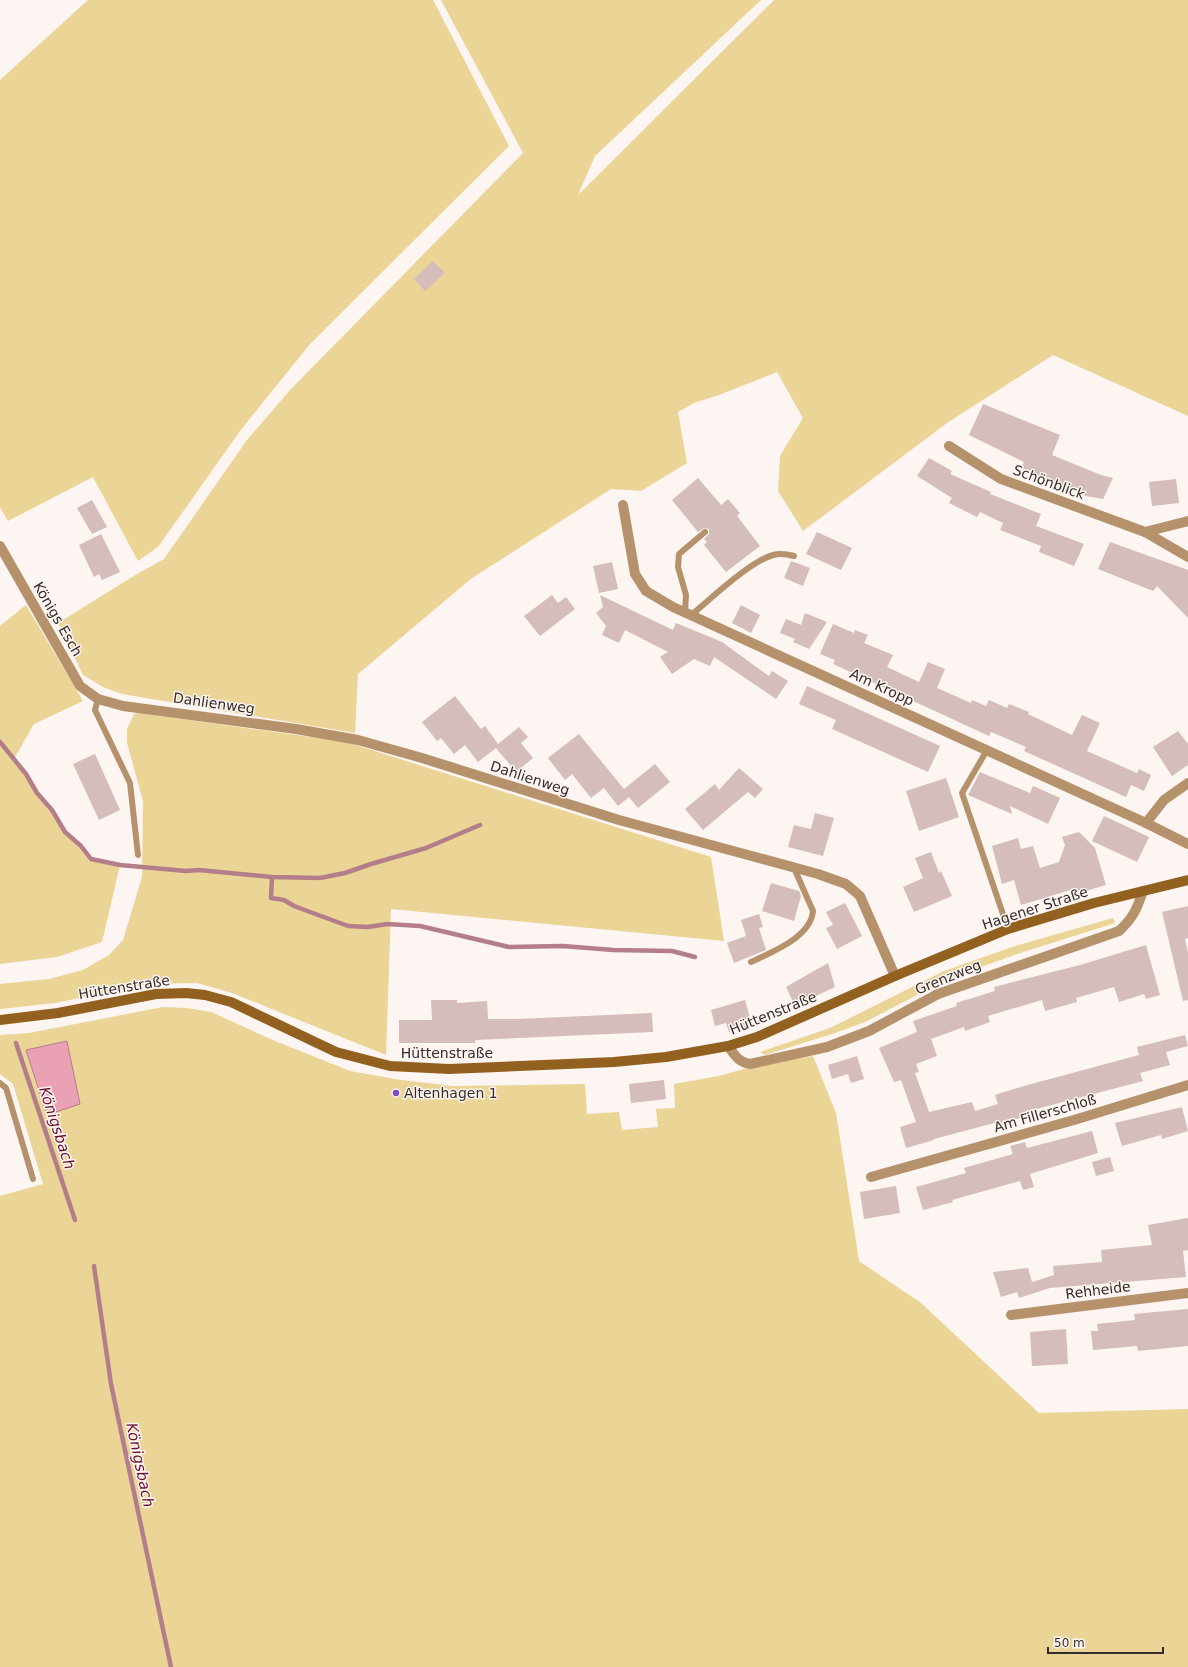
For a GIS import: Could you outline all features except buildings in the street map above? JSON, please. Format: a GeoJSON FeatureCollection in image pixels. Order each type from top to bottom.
{"type":"FeatureCollection","features":[{"type":"Feature","properties":{"kind":"main road","name":"Hagener Straße"},"geometry":{"type":"LineString","coordinates":[[895,976],[1008,929],[1049,915],[1142,890],[1188,880]]}},
{"type":"Feature","properties":{"kind":"main road","name":"Hüttenstraße"},"geometry":{"type":"LineString","coordinates":[[0,1020],[58,1013],[150,995],[186,993],[205,995],[231,1002],[336,1052],[377,1063],[406,1067],[449,1069],[620,1061],[692,1053],[728,1046],[777,1029],[895,976]]}},
{"type":"Feature","properties":{"kind":"street","name":"Schönblick"},"geometry":{"type":"LineString","coordinates":[[949,446],[1001,479],[1145,532],[1188,557]]}},
{"type":"Feature","properties":{"kind":"street","name":"Am Kropp"},"geometry":{"type":"LineString","coordinates":[[623,505],[635,574],[646,591],[688,614],[1146,823],[1188,844]]}},
{"type":"Feature","properties":{"kind":"street"},"geometry":{"type":"LineString","coordinates":[[1145,532],[1188,521]]}},
{"type":"Feature","properties":{"kind":"street","name":"Königs Esch"},"geometry":{"type":"LineString","coordinates":[[0,546],[80,686],[98,699]]}},
{"type":"Feature","properties":{"kind":"street","name":"Dahlienweg"},"geometry":{"type":"LineString","coordinates":[[98,699],[123,706],[296,729],[358,740],[422,758],[619,820],[818,874],[846,884],[860,896],[895,976]]}},
{"type":"Feature","properties":{"kind":"street"},"geometry":{"type":"LineString","coordinates":[[1146,823],[1164,800],[1188,783]]}},
{"type":"Feature","properties":{"kind":"street","name":"Grenzweg"},"geometry":{"type":"LineString","coordinates":[[728,1046],[736,1057],[742,1062],[750,1064],[827,1047],[869,1031],[938,994],[1119,931],[1130,921],[1138,906],[1142,890]]}},
{"type":"Feature","properties":{"kind":"street","name":"Am Fillerschloß"},"geometry":{"type":"LineString","coordinates":[[870,1177],[910,1167],[1188,1085]]}},
{"type":"Feature","properties":{"kind":"street","name":"Rehheide"},"geometry":{"type":"LineString","coordinates":[[1011,1315],[1188,1293]]}},
{"type":"Feature","properties":{"kind":"lane"},"geometry":{"type":"LineString","coordinates":[[688,614],[686,595],[678,567],[679,554],[705,532]]}},
{"type":"Feature","properties":{"kind":"lane"},"geometry":{"type":"LineString","coordinates":[[688,614],[748,568],[765,558],[783,553],[794,556]]}},
{"type":"Feature","properties":{"kind":"lane"},"geometry":{"type":"LineString","coordinates":[[98,699],[95,710],[130,783],[138,855]]}},
{"type":"Feature","properties":{"kind":"lane"},"geometry":{"type":"LineString","coordinates":[[987,750],[962,793],[1008,929]]}},
{"type":"Feature","properties":{"kind":"lane"},"geometry":{"type":"LineString","coordinates":[[751,962],[787,945],[806,927],[813,918],[813,911],[794,868]]}},
{"type":"Feature","properties":{"kind":"lane"},"geometry":{"type":"LineString","coordinates":[[0,1083],[6,1088],[33,1179]]}},
{"type":"Feature","properties":{"kind":"shaded area"},"geometry":{"type":"Polygon","coordinates":[[[88,0],[433,0],[509,146],[310,344],[240,431],[158,547],[138,561],[93,477],[8,521],[0,507],[0,80],[88,0]]]}},
{"type":"Feature","properties":{"kind":"shaded area"},"geometry":{"type":"Polygon","coordinates":[[[441,0],[761,0],[595,156],[578,195],[774,0],[1188,0],[1188,416],[1053,355],[947,423],[803,531],[778,491],[780,456],[803,418],[777,372],[719,395],[694,403],[678,412],[687,463],[641,491],[611,489],[472,578],[358,674],[355,733],[122,694],[103,687],[83,675],[58,623],[164,559],[247,440],[291,389],[523,153],[441,0]]]}},
{"type":"Feature","properties":{"kind":"shaded area"},"geometry":{"type":"Polygon","coordinates":[[[26,605],[83,701],[34,724],[14,759],[26,774],[37,793],[52,810],[65,833],[81,846],[91,859],[120,865],[102,942],[57,957],[0,964],[0,626],[26,605]]]}},
{"type":"Feature","properties":{"kind":"shaded area"},"geometry":{"type":"Polygon","coordinates":[[[139,713],[346,742],[711,857],[724,941],[391,909],[386,1055],[232,993],[197,983],[147,984],[55,1003],[0,1009],[0,984],[49,979],[83,970],[109,955],[123,940],[142,877],[143,801],[127,743],[127,729],[134,714],[139,713]]]}},
{"type":"Feature","properties":{"kind":"shaded area"},"geometry":{"type":"Polygon","coordinates":[[[1113,918],[1115,923],[1017,954],[948,979],[865,1022],[765,1055],[760,1052],[830,1028],[944,971],[1015,946],[1113,918]]]}},
{"type":"Feature","properties":{"kind":"shaded area"},"geometry":{"type":"Polygon","coordinates":[[[163,1007],[187,1008],[211,1012],[275,1041],[350,1071],[401,1080],[453,1086],[585,1084],[587,1114],[619,1112],[622,1130],[658,1127],[656,1109],[675,1108],[674,1084],[719,1076],[758,1065],[813,1056],[836,1113],[859,1261],[921,1303],[1039,1413],[1188,1409],[1188,1667],[0,1667],[0,1196],[43,1184],[13,1084],[0,1074],[0,1035],[29,1033],[163,1007]]]}},
{"type":"Feature","properties":{"kind":"shaded area"},"geometry":{"type":"Polygon","coordinates":[[[67,1041],[80,1104],[47,1115],[26,1050],[67,1041]]]}},
{"type":"Feature","properties":{"kind":"waterway"},"geometry":{"type":"LineString","coordinates":[[0,742],[26,774],[37,793],[52,810],[65,832],[81,846],[91,859],[120,865],[186,871],[199,870],[272,877],[320,878],[345,873],[426,848],[480,825]]}},
{"type":"Feature","properties":{"kind":"waterway"},"geometry":{"type":"LineString","coordinates":[[272,877],[271,898],[284,900],[294,906],[348,926],[368,927],[387,924],[420,926],[509,947],[563,946],[613,950],[672,951],[695,957]]}},
{"type":"Feature","properties":{"kind":"waterway","name":"Königsbach"},"geometry":{"type":"LineString","coordinates":[[16,1043],[75,1220]]}},
{"type":"Feature","properties":{"kind":"waterway","name":"Königsbach"},"geometry":{"type":"LineString","coordinates":[[94,1266],[111,1384],[171,1667]]}},
{"type":"Feature","properties":{"kind":"place","name":"Altenhagen 1"},"geometry":{"type":"Point","coordinates":[396,1093]}}]}
